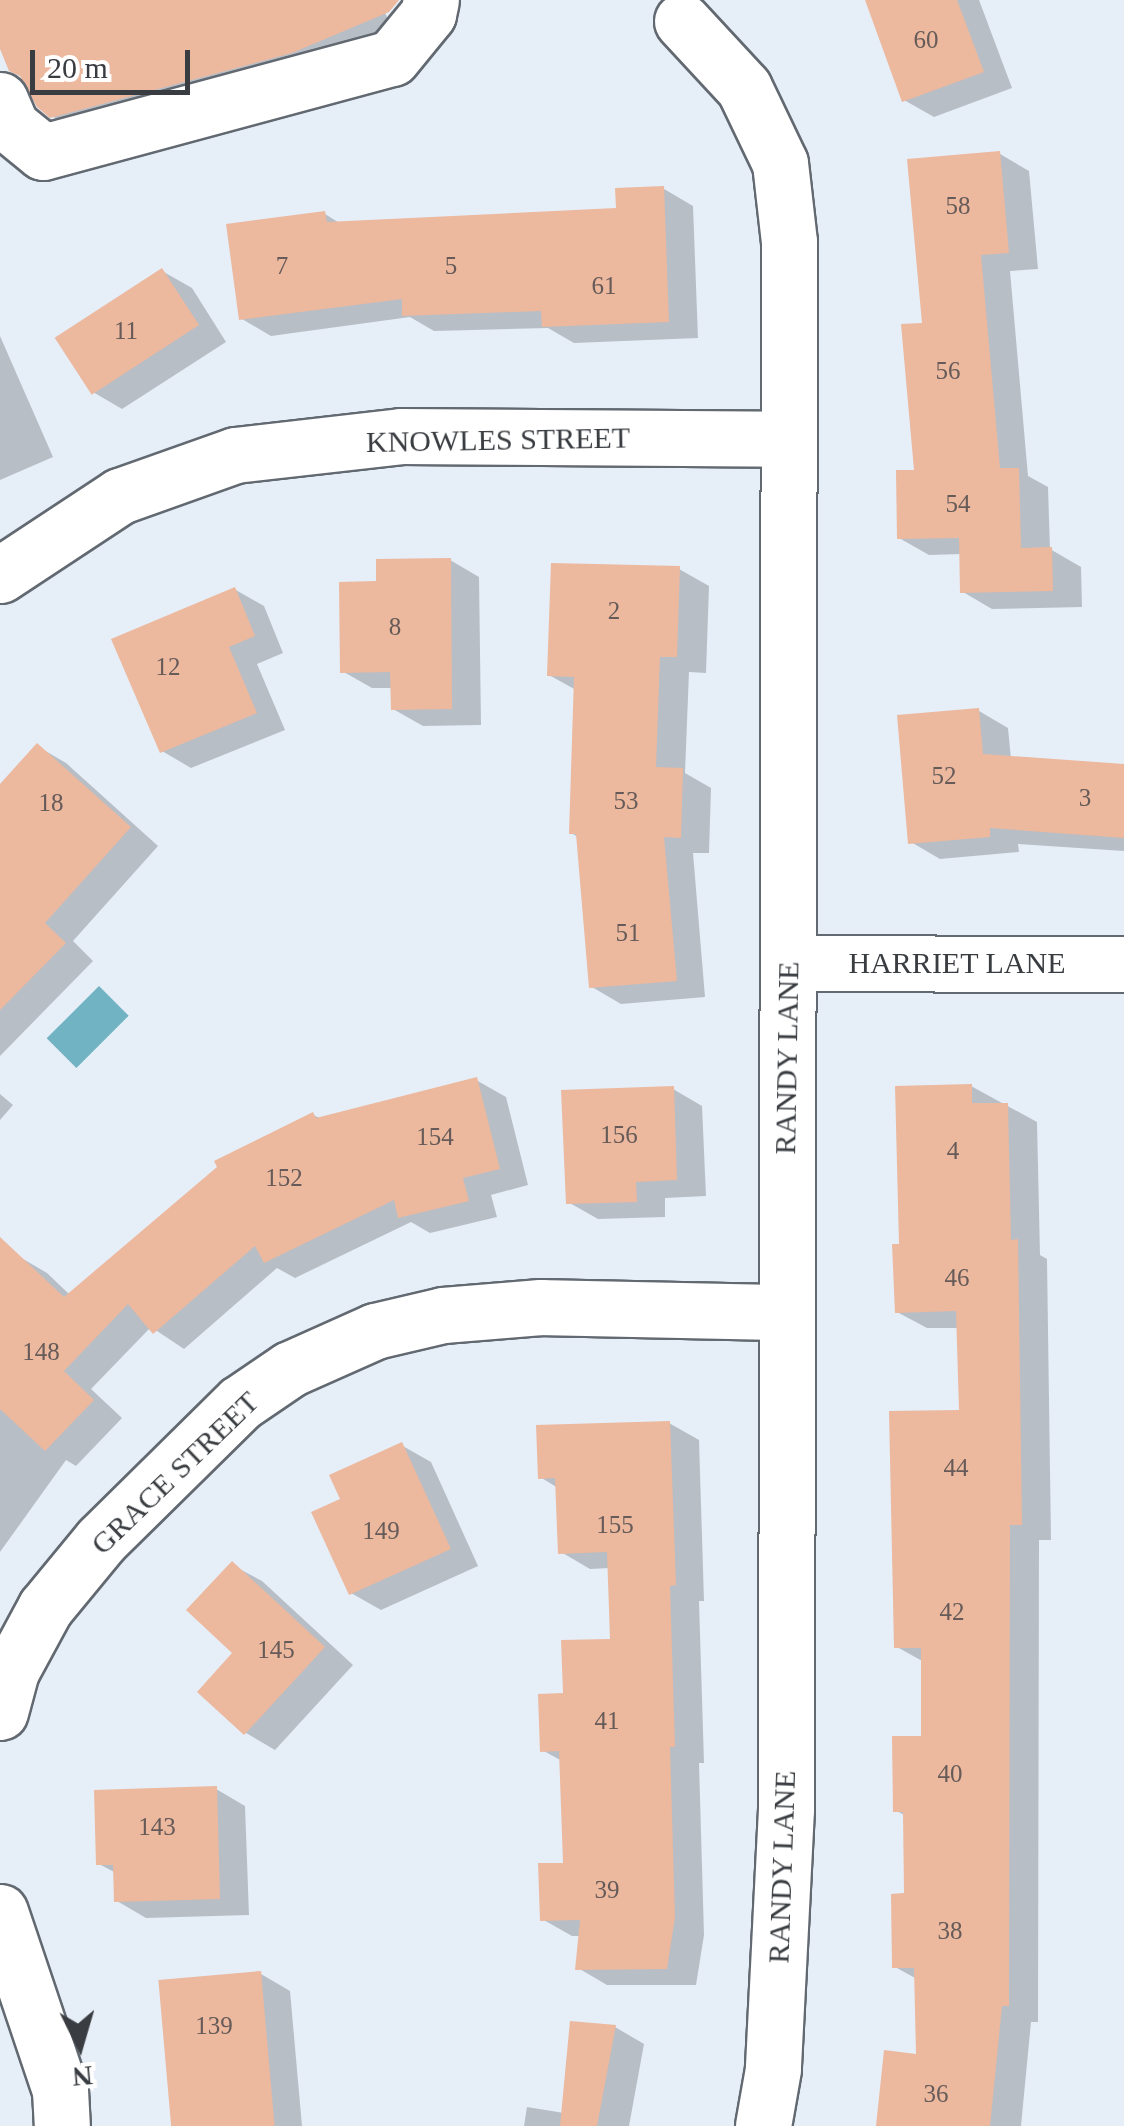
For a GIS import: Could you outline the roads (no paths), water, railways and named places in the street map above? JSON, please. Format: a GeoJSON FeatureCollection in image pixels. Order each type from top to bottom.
{"type":"FeatureCollection","features":[{"type":"Feature","properties":{"kind":"street"},"geometry":{"type":"LineString","coordinates":[[0,100],[10,126],[43,152],[392,58],[428,14],[431,0]]}},
{"type":"Feature","properties":{"kind":"street","name":"RANDY LANE"},"geometry":{"type":"LineString","coordinates":[[682,21],[744,88],[780,164],[789,242],[786,1809],[773,2069],[764,2126]]}},
{"type":"Feature","properties":{"kind":"street","name":"KNOWLES STREET"},"geometry":{"type":"LineString","coordinates":[[0,575],[120,496],[234,454],[401,436],[787,440]]}},
{"type":"Feature","properties":{"kind":"street","name":"HARRIET LANE"},"geometry":{"type":"LineString","coordinates":[[789,963],[1124,964]]}},
{"type":"Feature","properties":{"kind":"street","name":"GRACE STREET"},"geometry":{"type":"LineString","coordinates":[[0,1712],[11,1670],[45,1608],[102,1540],[240,1402],[290,1370],[376,1330],[443,1315],[541,1307],[785,1312]]}},
{"type":"Feature","properties":{"kind":"street"},"geometry":{"type":"LineString","coordinates":[[0,1912],[60,2090],[62,2126]]}},
{"type":"Feature","properties":{"kind":"water"},"geometry":{"type":"Polygon","coordinates":[[[99,986],[129,1016],[76,1068],[47,1038],[99,986]]]}}]}
